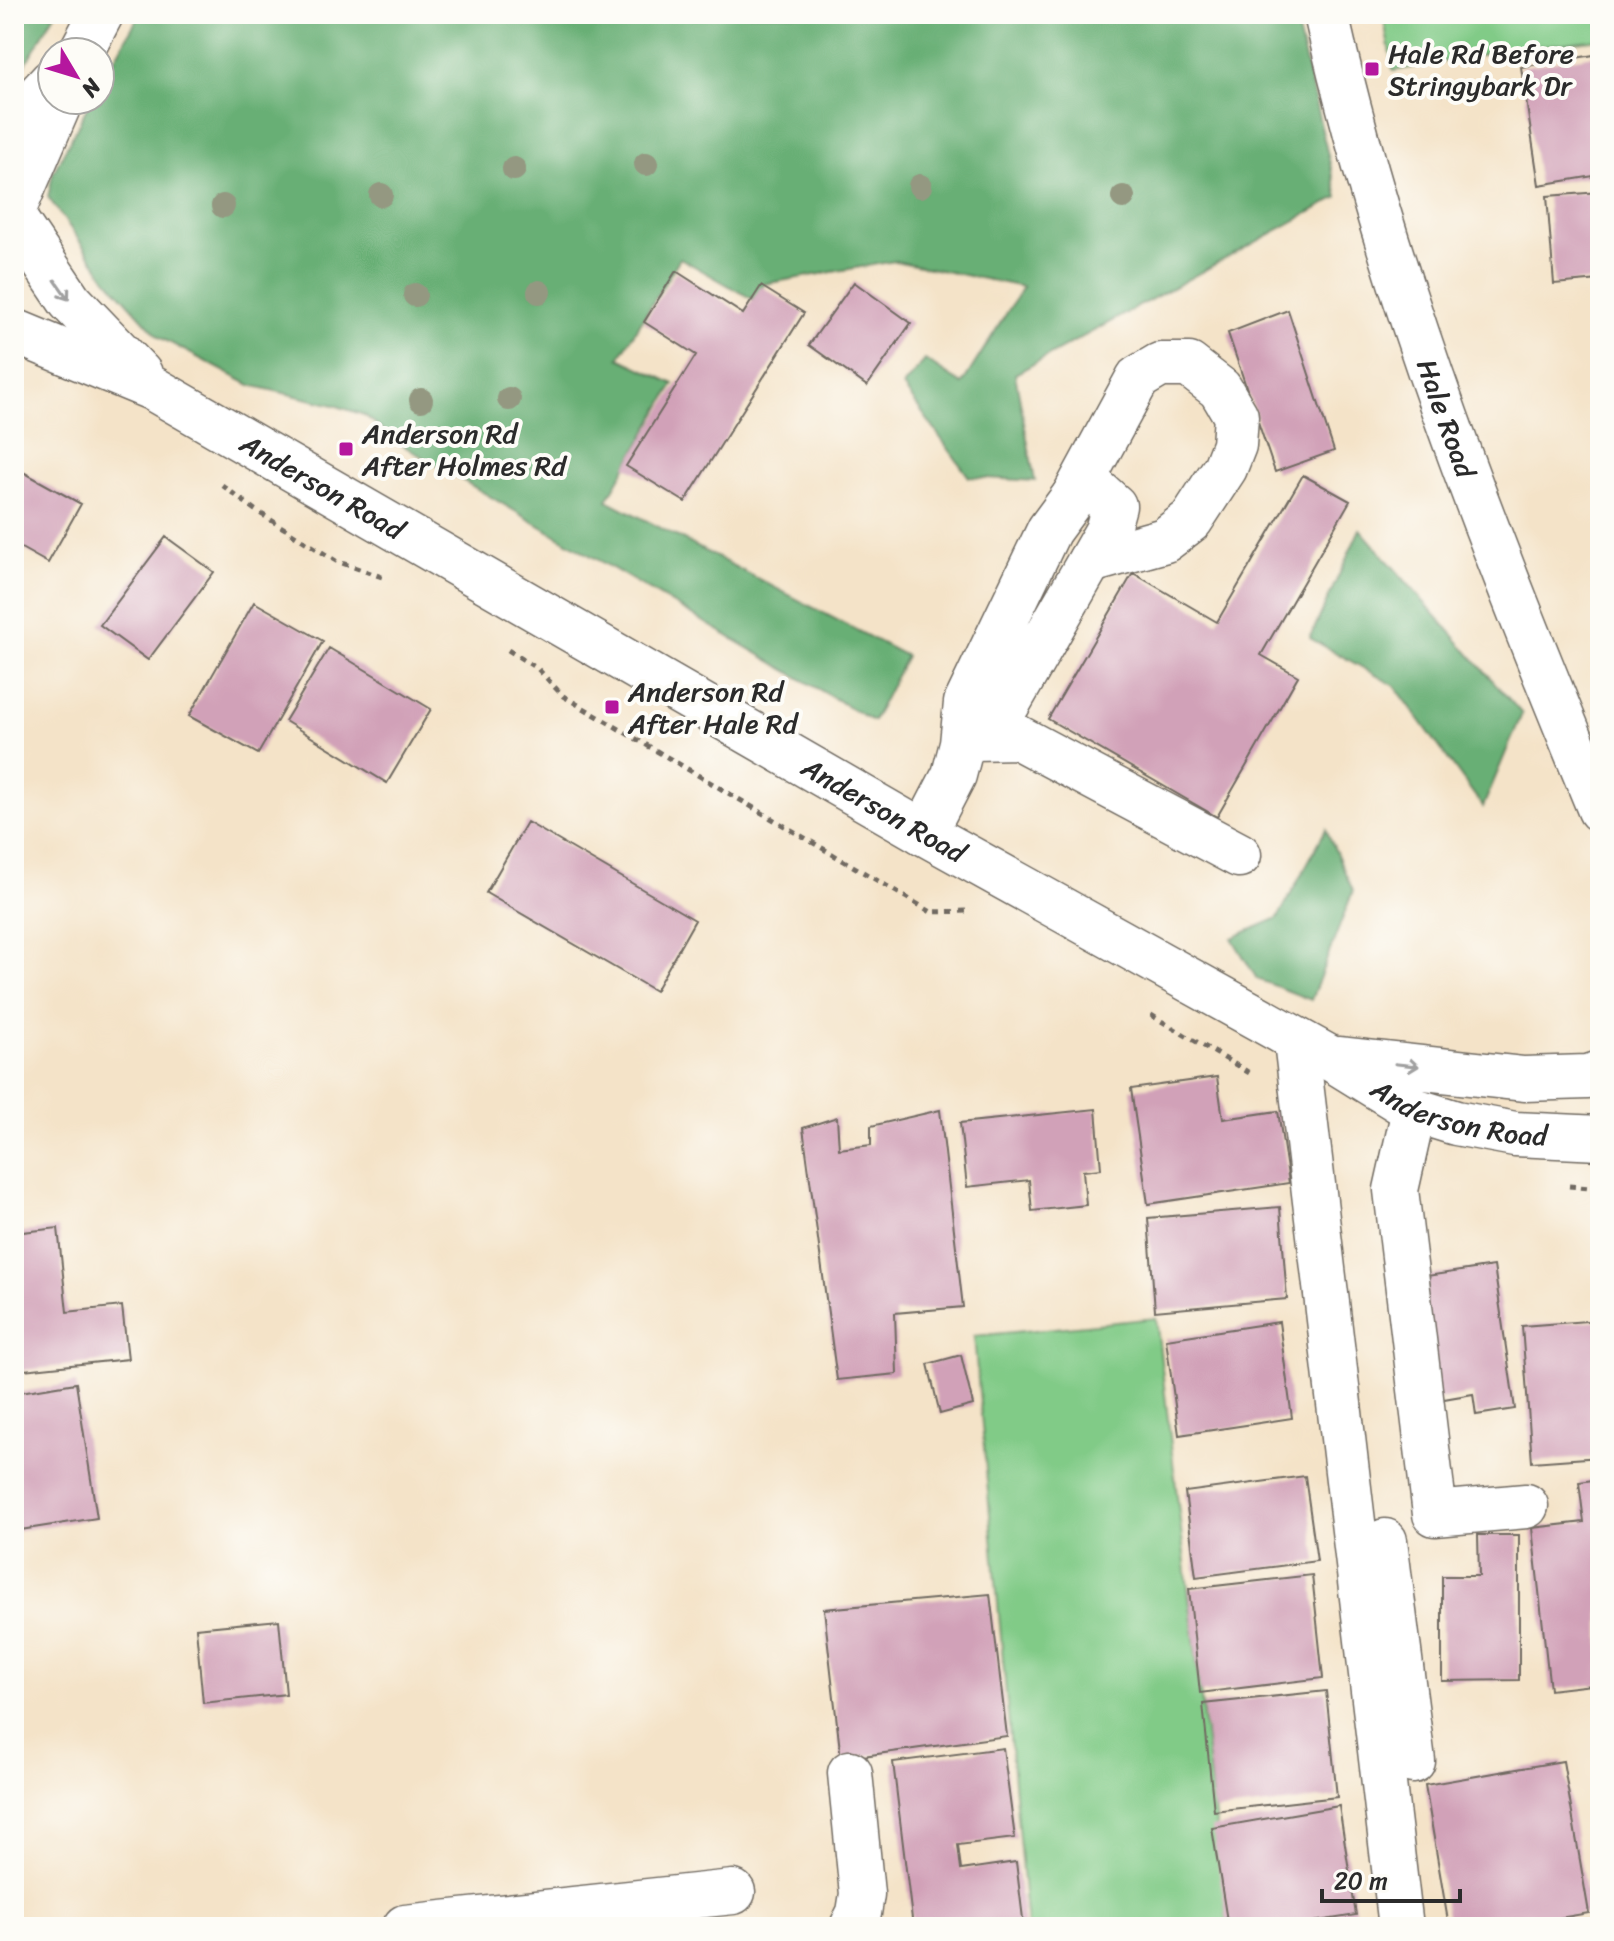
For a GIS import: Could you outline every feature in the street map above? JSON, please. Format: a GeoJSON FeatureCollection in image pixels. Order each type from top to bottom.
{"type":"FeatureCollection","features":[{"type":"Feature","properties":{"kind":"street","name":"Hale Road"},"geometry":{"type":"LineString","coordinates":[[1326,14],[1369,178],[1431,379],[1523,624],[1600,810]]}},
{"type":"Feature","properties":{"kind":"street"},"geometry":{"type":"LineString","coordinates":[[14,122],[36,98]]}},
{"type":"Feature","properties":{"kind":"street"},"geometry":{"type":"LineString","coordinates":[[14,273],[21,248],[15,218],[55,116]]}},
{"type":"Feature","properties":{"kind":"street","name":"Anderson Road"},"geometry":{"type":"LineString","coordinates":[[15,218],[70,301],[152,388]]}},
{"type":"Feature","properties":{"kind":"street","name":"Anderson Road"},"geometry":{"type":"LineString","coordinates":[[14,331],[152,388],[924,833],[1313,1049],[1414,1110],[1456,1123],[1515,1134],[1600,1138]]}},
{"type":"Feature","properties":{"kind":"street"},"geometry":{"type":"LineString","coordinates":[[924,833],[968,741],[966,703],[1049,530],[1074,496],[1138,378],[1160,365],[1189,365],[1220,389],[1236,416],[1234,445],[1225,468],[1191,520],[1165,540],[1090,561]]}},
{"type":"Feature","properties":{"kind":"street"},"geometry":{"type":"LineString","coordinates":[[968,741],[997,723],[1013,700],[1107,531],[1114,506],[1095,489],[1074,496]]}},
{"type":"Feature","properties":{"kind":"street"},"geometry":{"type":"LineString","coordinates":[[968,741],[1017,737],[1239,855]]}},
{"type":"Feature","properties":{"kind":"street"},"geometry":{"type":"LineString","coordinates":[[1313,1049],[1333,1116],[1413,1761]]}},
{"type":"Feature","properties":{"kind":"street"},"geometry":{"type":"LineString","coordinates":[[1313,1049],[1303,1116],[1401,1927]]}},
{"type":"Feature","properties":{"kind":"street","name":"Anderson Road"},"geometry":{"type":"LineString","coordinates":[[1313,1049],[1524,1079],[1588,1077],[1600,1073]]}},
{"type":"Feature","properties":{"kind":"street"},"geometry":{"type":"LineString","coordinates":[[1414,1110],[1396,1190],[1435,1514],[1526,1506]]}},
{"type":"Feature","properties":{"kind":"street"},"geometry":{"type":"LineString","coordinates":[[850,1773],[862,1894],[859,1913],[852,1927]]}},
{"type":"Feature","properties":{"kind":"street"},"geometry":{"type":"LineString","coordinates":[[405,1927],[733,1892]]}},
{"type":"Feature","properties":{"kind":"green space"},"geometry":{"type":"Polygon","coordinates":[[[14,14],[55,14],[42,36],[36,36],[36,46],[14,78],[14,14]]]}},
{"type":"Feature","properties":{"kind":"green space"},"geometry":{"type":"Polygon","coordinates":[[[140,14],[1294,14],[1338,197],[1015,374],[1035,481],[969,477],[903,386],[925,360],[962,384],[1023,287],[895,261],[764,284],[754,300],[680,258],[619,358],[674,384],[607,500],[906,656],[873,721],[404,446],[364,415],[250,385],[159,337],[107,279],[48,197],[53,173],[83,116],[116,116],[116,56],[140,14]]]}},
{"type":"Feature","properties":{"kind":"green space"},"geometry":{"type":"Polygon","coordinates":[[[1383,14],[1600,14],[1600,39],[1512,49],[1393,71],[1383,14]]]}},
{"type":"Feature","properties":{"kind":"green space"},"geometry":{"type":"Polygon","coordinates":[[[1360,529],[1522,714],[1483,807],[1395,686],[1310,638],[1360,529]]]}},
{"type":"Feature","properties":{"kind":"green space"},"geometry":{"type":"Polygon","coordinates":[[[1326,829],[1353,891],[1311,1000],[1257,979],[1232,938],[1278,918],[1326,829]]]}},
{"type":"Feature","properties":{"kind":"green space"},"geometry":{"type":"Polygon","coordinates":[[[1156,1318],[1228,1927],[1027,1927],[974,1336],[1156,1318]]]}},
{"type":"Feature","properties":{"kind":"building"},"geometry":{"type":"Polygon","coordinates":[[[1600,54],[1600,175],[1539,185],[1521,67],[1600,54]]]}},
{"type":"Feature","properties":{"kind":"building"},"geometry":{"type":"Polygon","coordinates":[[[1600,192],[1600,280],[1554,284],[1547,196],[1600,192]]]}},
{"type":"Feature","properties":{"kind":"building"},"geometry":{"type":"Polygon","coordinates":[[[676,271],[743,314],[761,286],[804,313],[685,502],[626,466],[696,355],[644,322],[676,271]]]}},
{"type":"Feature","properties":{"kind":"building"},"geometry":{"type":"Polygon","coordinates":[[[854,282],[911,323],[867,386],[809,345],[854,282]]]}},
{"type":"Feature","properties":{"kind":"building"},"geometry":{"type":"Polygon","coordinates":[[[1288,310],[1334,451],[1275,472],[1228,333],[1288,310]]]}},
{"type":"Feature","properties":{"kind":"building"},"geometry":{"type":"Polygon","coordinates":[[[14,467],[81,504],[48,563],[14,544],[14,467]]]}},
{"type":"Feature","properties":{"kind":"building"},"geometry":{"type":"Polygon","coordinates":[[[1303,475],[1350,501],[1261,655],[1298,676],[1217,817],[1048,719],[1133,573],[1217,622],[1303,475]]]}},
{"type":"Feature","properties":{"kind":"building"},"geometry":{"type":"Polygon","coordinates":[[[166,537],[214,572],[148,660],[100,625],[166,537]]]}},
{"type":"Feature","properties":{"kind":"building"},"geometry":{"type":"Polygon","coordinates":[[[254,602],[323,641],[258,754],[189,716],[254,602]]]}},
{"type":"Feature","properties":{"kind":"building"},"geometry":{"type":"Polygon","coordinates":[[[329,648],[431,709],[387,783],[285,721],[329,648]]]}},
{"type":"Feature","properties":{"kind":"building"},"geometry":{"type":"Polygon","coordinates":[[[527,822],[695,920],[655,991],[486,893],[527,822]]]}},
{"type":"Feature","properties":{"kind":"building"},"geometry":{"type":"Polygon","coordinates":[[[1217,1077],[1223,1119],[1278,1111],[1289,1183],[1148,1204],[1131,1089],[1217,1077]]]}},
{"type":"Feature","properties":{"kind":"building"},"geometry":{"type":"Polygon","coordinates":[[[1096,1109],[1101,1169],[1083,1171],[1086,1205],[1032,1211],[1029,1180],[967,1187],[960,1123],[1096,1109]]]}},
{"type":"Feature","properties":{"kind":"building"},"geometry":{"type":"Polygon","coordinates":[[[940,1110],[963,1307],[895,1313],[897,1374],[837,1380],[803,1128],[837,1117],[839,1149],[871,1145],[871,1126],[940,1110]]]}},
{"type":"Feature","properties":{"kind":"building"},"geometry":{"type":"Polygon","coordinates":[[[1280,1207],[1287,1299],[1155,1311],[1148,1218],[1280,1207]]]}},
{"type":"Feature","properties":{"kind":"building"},"geometry":{"type":"Polygon","coordinates":[[[58,1228],[67,1312],[122,1306],[128,1359],[14,1371],[14,1233],[58,1228]]]}},
{"type":"Feature","properties":{"kind":"building"},"geometry":{"type":"Polygon","coordinates":[[[1494,1266],[1515,1409],[1476,1415],[1473,1394],[1438,1400],[1420,1277],[1494,1266]]]}},
{"type":"Feature","properties":{"kind":"building"},"geometry":{"type":"Polygon","coordinates":[[[1600,1320],[1600,1457],[1532,1462],[1522,1326],[1600,1320]]]}},
{"type":"Feature","properties":{"kind":"building"},"geometry":{"type":"Polygon","coordinates":[[[1279,1322],[1292,1418],[1179,1435],[1166,1339],[1279,1322]]]}},
{"type":"Feature","properties":{"kind":"building"},"geometry":{"type":"Polygon","coordinates":[[[961,1355],[973,1405],[940,1414],[928,1364],[961,1355]]]}},
{"type":"Feature","properties":{"kind":"building"},"geometry":{"type":"Polygon","coordinates":[[[76,1383],[97,1518],[14,1531],[14,1393],[76,1383]]]}},
{"type":"Feature","properties":{"kind":"building"},"geometry":{"type":"Polygon","coordinates":[[[1305,1476],[1317,1561],[1196,1577],[1185,1492],[1305,1476]]]}},
{"type":"Feature","properties":{"kind":"building"},"geometry":{"type":"Polygon","coordinates":[[[1600,1479],[1600,1684],[1550,1690],[1532,1528],[1584,1522],[1579,1482],[1600,1479]]]}},
{"type":"Feature","properties":{"kind":"building"},"geometry":{"type":"Polygon","coordinates":[[[1478,1535],[1519,1535],[1519,1680],[1442,1681],[1442,1576],[1479,1576],[1478,1535]]]}},
{"type":"Feature","properties":{"kind":"building"},"geometry":{"type":"Polygon","coordinates":[[[1312,1575],[1323,1678],[1200,1693],[1189,1589],[1312,1575]]]}},
{"type":"Feature","properties":{"kind":"building"},"geometry":{"type":"Polygon","coordinates":[[[990,1594],[1007,1736],[841,1759],[824,1609],[990,1594]]]}},
{"type":"Feature","properties":{"kind":"building"},"geometry":{"type":"Polygon","coordinates":[[[279,1620],[286,1694],[203,1703],[196,1628],[279,1620]]]}},
{"type":"Feature","properties":{"kind":"building"},"geometry":{"type":"Polygon","coordinates":[[[1326,1691],[1337,1797],[1214,1811],[1203,1704],[1326,1691]]]}},
{"type":"Feature","properties":{"kind":"building"},"geometry":{"type":"Polygon","coordinates":[[[1003,1748],[1015,1838],[958,1845],[961,1870],[1016,1862],[1024,1927],[913,1927],[893,1762],[1003,1748]]]}},
{"type":"Feature","properties":{"kind":"building"},"geometry":{"type":"Polygon","coordinates":[[[1563,1761],[1589,1913],[1506,1927],[1449,1927],[1425,1785],[1563,1761]]]}},
{"type":"Feature","properties":{"kind":"building"},"geometry":{"type":"Polygon","coordinates":[[[1339,1806],[1356,1915],[1282,1927],[1228,1927],[1212,1828],[1339,1806]]]}},
{"type":"Feature","properties":{"kind":"place","name":"Hale Rd Before Stringybark Dr"},"geometry":{"type":"Point","coordinates":[1372,69]}},
{"type":"Feature","properties":{"kind":"place","name":"Anderson Rd After Holmes Rd"},"geometry":{"type":"Point","coordinates":[346,449]}},
{"type":"Feature","properties":{"kind":"place","name":"Anderson Rd After Hale Rd"},"geometry":{"type":"Point","coordinates":[612,707]}}]}
